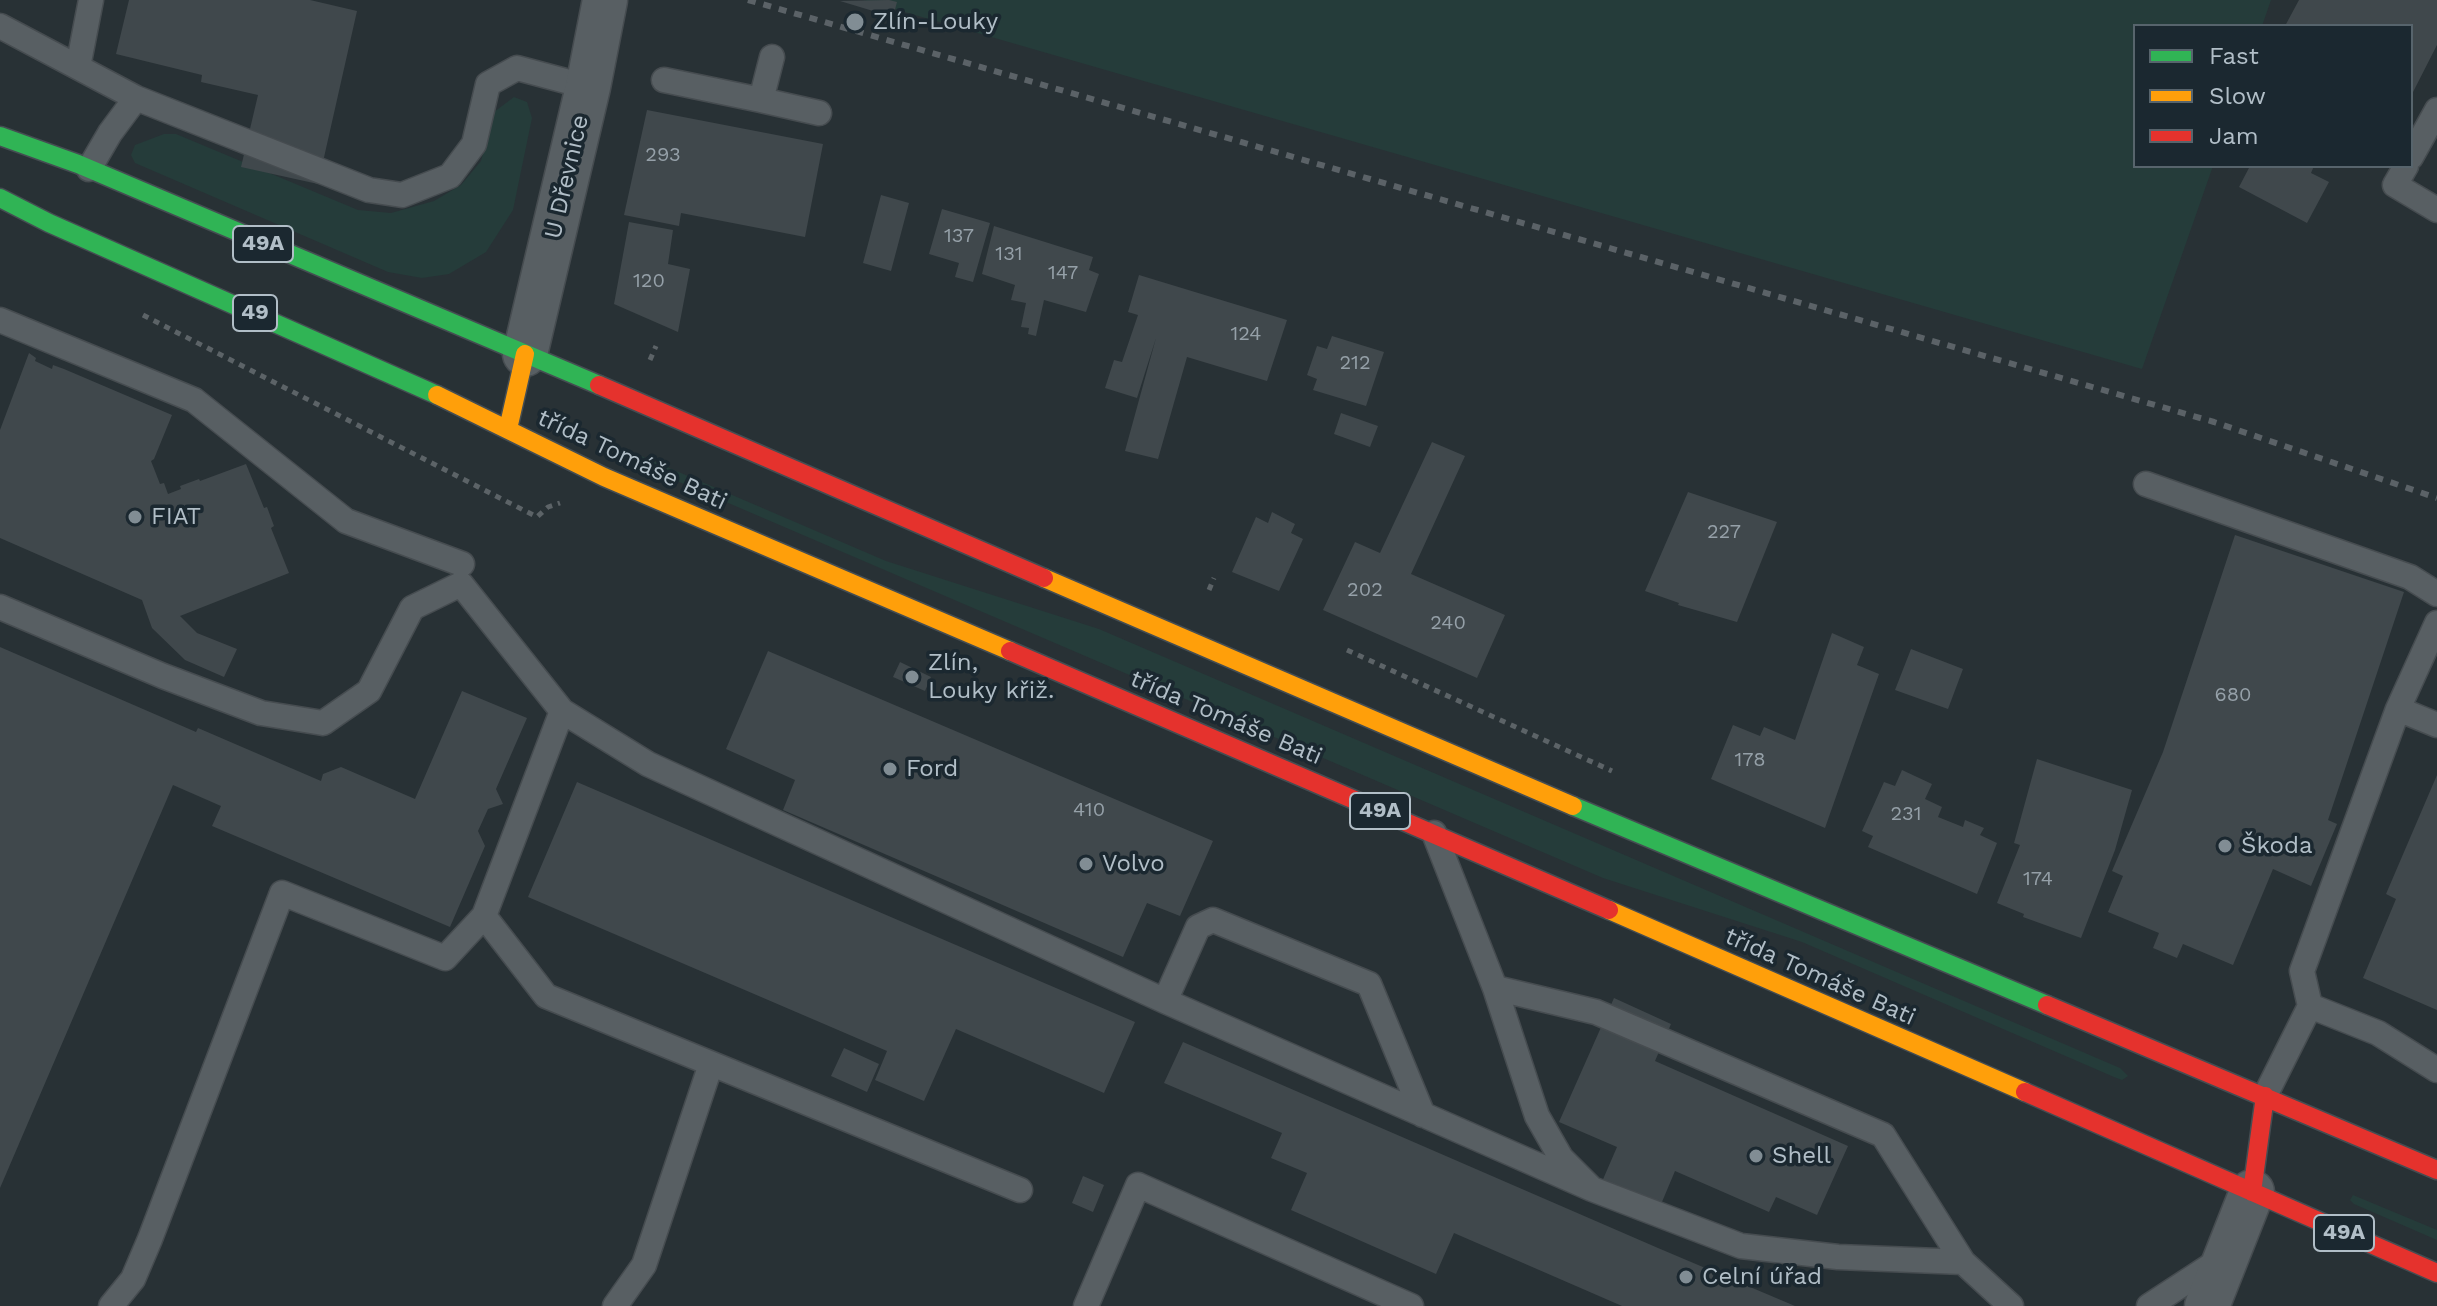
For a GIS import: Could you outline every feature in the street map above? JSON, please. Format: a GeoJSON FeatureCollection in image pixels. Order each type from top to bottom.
{"type":"FeatureCollection","features":[{"type":"Feature","properties":{"kind":"main road","name":"49A"},"geometry":{"type":"LineString","coordinates":[[0,136],[89,169],[1457,756],[2437,1170]]}},
{"type":"Feature","properties":{"kind":"main road","name":"třída Tomáše Bati"},"geometry":{"type":"LineString","coordinates":[[0,198],[49,223],[414,383],[604,477],[1434,833],[2437,1273]]}},
{"type":"Feature","properties":{"kind":"main road"},"geometry":{"type":"LineString","coordinates":[[508,429],[525,354]]}},
{"type":"Feature","properties":{"kind":"main road"},"geometry":{"type":"LineString","coordinates":[[2252,1192],[2265,1096]]}},
{"type":"Feature","properties":{"kind":"street","name":"U Dřevnice"},"geometry":{"type":"LineString","coordinates":[[525,354],[588,87],[605,0]]}},
{"type":"Feature","properties":{"kind":"street"},"geometry":{"type":"LineString","coordinates":[[2207,1306],[2252,1192]]}},
{"type":"Feature","properties":{"kind":"lane"},"geometry":{"type":"LineString","coordinates":[[78,67],[91,0]]}},
{"type":"Feature","properties":{"kind":"lane"},"geometry":{"type":"LineString","coordinates":[[0,26],[136,98],[369,190],[402,195],[450,176],[474,144],[488,84],[517,68],[588,87]]}},
{"type":"Feature","properties":{"kind":"lane"},"geometry":{"type":"LineString","coordinates":[[761,100],[772,57]]}},
{"type":"Feature","properties":{"kind":"lane"},"geometry":{"type":"LineString","coordinates":[[664,80],[819,113]]}},
{"type":"Feature","properties":{"kind":"lane"},"geometry":{"type":"LineString","coordinates":[[89,169],[136,98]]}},
{"type":"Feature","properties":{"kind":"lane"},"geometry":{"type":"LineString","coordinates":[[2413,153],[2437,110]]}},
{"type":"Feature","properties":{"kind":"lane"},"geometry":{"type":"LineString","coordinates":[[2405,168],[2395,185],[2437,210]]}},
{"type":"Feature","properties":{"kind":"lane"},"geometry":{"type":"LineString","coordinates":[[0,320],[194,400],[346,521],[462,574],[562,711],[648,764],[1165,1001],[1423,1115],[1592,1189],[1741,1246],[1838,1257],[1963,1262]]}},
{"type":"Feature","properties":{"kind":"lane"},"geometry":{"type":"LineString","coordinates":[[2146,484],[2410,577],[2437,594]]}},
{"type":"Feature","properties":{"kind":"lane"},"geometry":{"type":"LineString","coordinates":[[0,607],[163,676],[261,713],[323,723],[369,691],[412,608],[462,574]]}},
{"type":"Feature","properties":{"kind":"lane"},"geometry":{"type":"LineString","coordinates":[[2265,1096],[2310,1006],[2302,971],[2398,709],[2437,623]]}},
{"type":"Feature","properties":{"kind":"lane"},"geometry":{"type":"LineString","coordinates":[[2398,709],[2437,725]]}},
{"type":"Feature","properties":{"kind":"lane"},"geometry":{"type":"LineString","coordinates":[[111,1306],[133,1279],[150,1239],[282,893],[445,958],[484,916],[562,711]]}},
{"type":"Feature","properties":{"kind":"lane"},"geometry":{"type":"LineString","coordinates":[[1434,833],[1495,988],[1537,1116],[1561,1158],[1592,1189]]}},
{"type":"Feature","properties":{"kind":"lane"},"geometry":{"type":"LineString","coordinates":[[484,916],[546,996],[1020,1190]]}},
{"type":"Feature","properties":{"kind":"lane"},"geometry":{"type":"LineString","coordinates":[[1165,1001],[1198,927],[1213,920],[1369,984],[1423,1115]]}},
{"type":"Feature","properties":{"kind":"lane"},"geometry":{"type":"LineString","coordinates":[[1495,988],[1596,1012],[1883,1135],[1963,1262],[2011,1306]]}},
{"type":"Feature","properties":{"kind":"lane"},"geometry":{"type":"LineString","coordinates":[[2310,1006],[2378,1033],[2437,1070]]}},
{"type":"Feature","properties":{"kind":"lane"},"geometry":{"type":"LineString","coordinates":[[615,1306],[644,1265],[711,1064]]}},
{"type":"Feature","properties":{"kind":"lane"},"geometry":{"type":"LineString","coordinates":[[1086,1306],[1138,1185],[1411,1306]]}},
{"type":"Feature","properties":{"kind":"lane"},"geometry":{"type":"LineString","coordinates":[[2149,1306],[2226,1255]]}},
{"type":"Feature","properties":{"kind":"path"},"geometry":{"type":"LineString","coordinates":[[135,312],[537,517],[548,507],[564,502]]}},
{"type":"Feature","properties":{"kind":"path"},"geometry":{"type":"LineString","coordinates":[[1209,590],[1214,578]]}},
{"type":"Feature","properties":{"kind":"green space"},"geometry":{"type":"Polygon","coordinates":[[[863,0],[2271,0],[2263,24],[2133,24],[2133,168],[2212,168],[2142,369],[863,0]]]}},
{"type":"Feature","properties":{"kind":"green space"},"geometry":{"type":"Polygon","coordinates":[[[514,97],[527,102],[532,118],[513,210],[486,252],[449,274],[422,278],[388,272],[135,163],[131,155],[135,145],[164,134],[176,134],[358,210],[391,213],[434,201],[461,185],[481,161],[494,112],[514,97]]]}},
{"type":"Feature","properties":{"kind":"green space"},"geometry":{"type":"Polygon","coordinates":[[[625,449],[886,561],[1099,629],[2120,1068],[2128,1076],[2122,1080],[2114,1077],[1802,942],[1603,878],[621,457],[625,449]]]}},
{"type":"Feature","properties":{"kind":"green space"},"geometry":{"type":"Polygon","coordinates":[[[2353,1195],[2437,1230],[2437,1240],[2354,1204],[2350,1200],[2353,1195]]]}},
{"type":"Feature","properties":{"kind":"building"},"geometry":{"type":"Polygon","coordinates":[[[129,0],[310,0],[357,11],[318,184],[241,167],[258,95],[201,82],[202,75],[116,54],[129,0]]]}},
{"type":"Feature","properties":{"kind":"building"},"geometry":{"type":"Polygon","coordinates":[[[2299,0],[2437,0],[2437,45],[2413,92],[2413,24],[2286,24],[2299,0]]]}},
{"type":"Feature","properties":{"kind":"building","name":"Zlín-Louky"},"geometry":{"type":"Polygon","coordinates":[[[840,1],[897,2],[893,17],[840,1]]]}},
{"type":"Feature","properties":{"kind":"building"},"geometry":{"type":"Polygon","coordinates":[[[647,110],[823,144],[805,237],[681,213],[679,226],[624,215],[647,110]]]}},
{"type":"Feature","properties":{"kind":"building"},"geometry":{"type":"Polygon","coordinates":[[[2249,168],[2313,168],[2311,173],[2329,182],[2307,223],[2239,187],[2249,168]]]}},
{"type":"Feature","properties":{"kind":"building"},"geometry":{"type":"Polygon","coordinates":[[[881,195],[909,203],[891,271],[863,263],[881,195]]]}},
{"type":"Feature","properties":{"kind":"building"},"geometry":{"type":"Polygon","coordinates":[[[942,209],[990,223],[973,282],[955,277],[959,263],[929,254],[942,209]]]}},
{"type":"Feature","properties":{"kind":"building"},"geometry":{"type":"Polygon","coordinates":[[[629,222],[673,230],[668,264],[690,269],[678,332],[614,304],[629,222]]]}},
{"type":"Feature","properties":{"kind":"building"},"geometry":{"type":"Polygon","coordinates":[[[994,226],[1093,257],[1089,270],[1099,274],[1086,312],[1044,300],[1036,336],[1028,334],[1029,328],[1021,327],[1026,303],[1011,300],[1015,285],[982,274],[994,226]]]}},
{"type":"Feature","properties":{"kind":"building"},"geometry":{"type":"Polygon","coordinates":[[[1139,275],[1287,320],[1267,381],[1187,357],[1158,459],[1125,451],[1156,338],[1137,398],[1105,388],[1114,360],[1122,362],[1138,315],[1128,312],[1139,275]]]}},
{"type":"Feature","properties":{"kind":"building"},"geometry":{"type":"Polygon","coordinates":[[[1332,336],[1384,352],[1366,406],[1313,390],[1317,379],[1307,375],[1317,346],[1327,349],[1332,336]]]}},
{"type":"Feature","properties":{"kind":"building","name":"FIAT"},"geometry":{"type":"Polygon","coordinates":[[[29,353],[36,358],[35,361],[52,369],[53,365],[64,369],[172,415],[151,461],[160,484],[164,483],[168,494],[181,489],[180,486],[246,464],[264,508],[267,507],[274,526],[271,528],[289,573],[180,616],[197,633],[237,649],[224,677],[185,660],[152,628],[142,600],[0,538],[0,430],[29,353]]]}},
{"type":"Feature","properties":{"kind":"building"},"geometry":{"type":"Polygon","coordinates":[[[1341,413],[1378,426],[1370,447],[1334,434],[1341,413]]]}},
{"type":"Feature","properties":{"kind":"building"},"geometry":{"type":"Polygon","coordinates":[[[1432,442],[1465,456],[1411,574],[1505,615],[1477,678],[1323,610],[1355,542],[1380,553],[1432,442]]]}},
{"type":"Feature","properties":{"kind":"building"},"geometry":{"type":"Polygon","coordinates":[[[1688,492],[1777,522],[1737,622],[1678,605],[1645,591],[1688,492]]]}},
{"type":"Feature","properties":{"kind":"building"},"geometry":{"type":"Polygon","coordinates":[[[1272,512],[1295,524],[1291,533],[1303,539],[1279,591],[1232,572],[1256,517],[1268,523],[1272,512]]]}},
{"type":"Feature","properties":{"kind":"building"},"geometry":{"type":"Polygon","coordinates":[[[2235,535],[2404,592],[2328,820],[2337,824],[2311,886],[2273,869],[2233,965],[2183,944],[2177,958],[2153,948],[2159,933],[2108,912],[2123,876],[2112,871],[2163,752],[2235,535]]]}},
{"type":"Feature","properties":{"kind":"building"},"geometry":{"type":"Polygon","coordinates":[[[1832,633],[1864,647],[1857,665],[1879,674],[1825,828],[1711,779],[1733,725],[1760,736],[1764,727],[1795,740],[1832,633]]]}},
{"type":"Feature","properties":{"kind":"building"},"geometry":{"type":"Polygon","coordinates":[[[0,647],[196,732],[198,728],[321,781],[323,774],[341,767],[415,799],[462,691],[527,718],[496,789],[503,804],[488,809],[478,831],[485,846],[450,927],[212,826],[221,806],[173,785],[0,1188],[0,647]]]}},
{"type":"Feature","properties":{"kind":"building"},"geometry":{"type":"Polygon","coordinates":[[[1911,649],[1963,669],[1948,709],[1895,690],[1911,649]]]}},
{"type":"Feature","properties":{"kind":"building"},"geometry":{"type":"Polygon","coordinates":[[[768,651],[1213,841],[1180,916],[1147,903],[1123,957],[783,810],[795,780],[726,749],[768,651]]]}},
{"type":"Feature","properties":{"kind":"building","name":"Zlín, Louky křiž."},"geometry":{"type":"Polygon","coordinates":[[[900,662],[931,677],[925,691],[893,677],[900,662]]]}},
{"type":"Feature","properties":{"kind":"building"},"geometry":{"type":"Polygon","coordinates":[[[2037,759],[2132,790],[2115,850],[2081,938],[2023,917],[2024,914],[1997,903],[2020,845],[2014,843],[2037,759]]]}},
{"type":"Feature","properties":{"kind":"building"},"geometry":{"type":"Polygon","coordinates":[[[1902,770],[1932,784],[1925,799],[1942,807],[1938,817],[1963,827],[1965,820],[1984,828],[1980,835],[1997,843],[1977,894],[1868,847],[1873,836],[1862,831],[1884,782],[1895,786],[1902,770]]]}},
{"type":"Feature","properties":{"kind":"building"},"geometry":{"type":"Polygon","coordinates":[[[2437,775],[2437,1010],[2363,978],[2396,899],[2386,894],[2437,775]]]}},
{"type":"Feature","properties":{"kind":"building"},"geometry":{"type":"Polygon","coordinates":[[[577,782],[1135,1022],[1104,1093],[956,1029],[924,1101],[875,1080],[887,1051],[528,897],[577,782]]]}},
{"type":"Feature","properties":{"kind":"building"},"geometry":{"type":"Polygon","coordinates":[[[1614,998],[1671,1024],[1655,1061],[1848,1146],[1817,1215],[1776,1197],[1769,1212],[1675,1171],[1659,1209],[1601,1184],[1617,1147],[1559,1122],[1614,998]]]}},
{"type":"Feature","properties":{"kind":"building"},"geometry":{"type":"Polygon","coordinates":[[[1183,1042],[1795,1306],[1622,1306],[1454,1233],[1436,1274],[1291,1210],[1307,1173],[1271,1158],[1282,1133],[1164,1083],[1183,1042]]]}},
{"type":"Feature","properties":{"kind":"building"},"geometry":{"type":"Polygon","coordinates":[[[844,1048],[879,1064],[867,1092],[831,1076],[844,1048]]]}},
{"type":"Feature","properties":{"kind":"building"},"geometry":{"type":"Polygon","coordinates":[[[1083,1176],[1104,1185],[1093,1212],[1072,1203],[1083,1176]]]}},
{"type":"Feature","properties":{"kind":"railway"},"geometry":{"type":"LineString","coordinates":[[748,0],[2214,422],[2437,498]]}},
{"type":"Feature","properties":{"kind":"traffic: fast"},"geometry":{"type":"LineString","coordinates":[[0,136],[78,164],[599,385]]}},
{"type":"Feature","properties":{"kind":"traffic: fast"},"geometry":{"type":"LineString","coordinates":[[0,198],[49,223],[437,395]]}},
{"type":"Feature","properties":{"kind":"traffic: fast"},"geometry":{"type":"LineString","coordinates":[[1573,806],[2047,1005]]}},
{"type":"Feature","properties":{"kind":"traffic: slow"},"geometry":{"type":"LineString","coordinates":[[508,429],[525,354]]}},
{"type":"Feature","properties":{"kind":"traffic: slow"},"geometry":{"type":"LineString","coordinates":[[437,395],[604,477],[1010,651]]}},
{"type":"Feature","properties":{"kind":"traffic: slow"},"geometry":{"type":"LineString","coordinates":[[1044,578],[1573,806]]}},
{"type":"Feature","properties":{"kind":"traffic: slow"},"geometry":{"type":"LineString","coordinates":[[1609,910],[2025,1092]]}},
{"type":"Feature","properties":{"kind":"traffic: jam"},"geometry":{"type":"LineString","coordinates":[[599,385],[1044,578]]}},
{"type":"Feature","properties":{"kind":"traffic: jam"},"geometry":{"type":"LineString","coordinates":[[1010,651],[1609,910]]}},
{"type":"Feature","properties":{"kind":"traffic: jam"},"geometry":{"type":"LineString","coordinates":[[2047,1005],[2437,1170]]}},
{"type":"Feature","properties":{"kind":"traffic: jam"},"geometry":{"type":"LineString","coordinates":[[2025,1092],[2437,1273]]}},
{"type":"Feature","properties":{"kind":"traffic: jam"},"geometry":{"type":"LineString","coordinates":[[2252,1192],[2265,1096]]}},
{"type":"Feature","properties":{"kind":"place","name":"Zlín-Louky"},"geometry":{"type":"Point","coordinates":[855,22]}},
{"type":"Feature","properties":{"kind":"place","name":"FIAT"},"geometry":{"type":"Point","coordinates":[135,517]}},
{"type":"Feature","properties":{"kind":"place","name":"Zlín, Louky křiž."},"geometry":{"type":"Point","coordinates":[912,677]}},
{"type":"Feature","properties":{"kind":"place","name":"Ford"},"geometry":{"type":"Point","coordinates":[890,769]}},
{"type":"Feature","properties":{"kind":"place","name":"Škoda"},"geometry":{"type":"Point","coordinates":[2225,846]}},
{"type":"Feature","properties":{"kind":"place","name":"Volvo"},"geometry":{"type":"Point","coordinates":[1086,864]}},
{"type":"Feature","properties":{"kind":"place","name":"Shell"},"geometry":{"type":"Point","coordinates":[1756,1156]}},
{"type":"Feature","properties":{"kind":"place","name":"Celní úřad"},"geometry":{"type":"Point","coordinates":[1686,1277]}}]}
